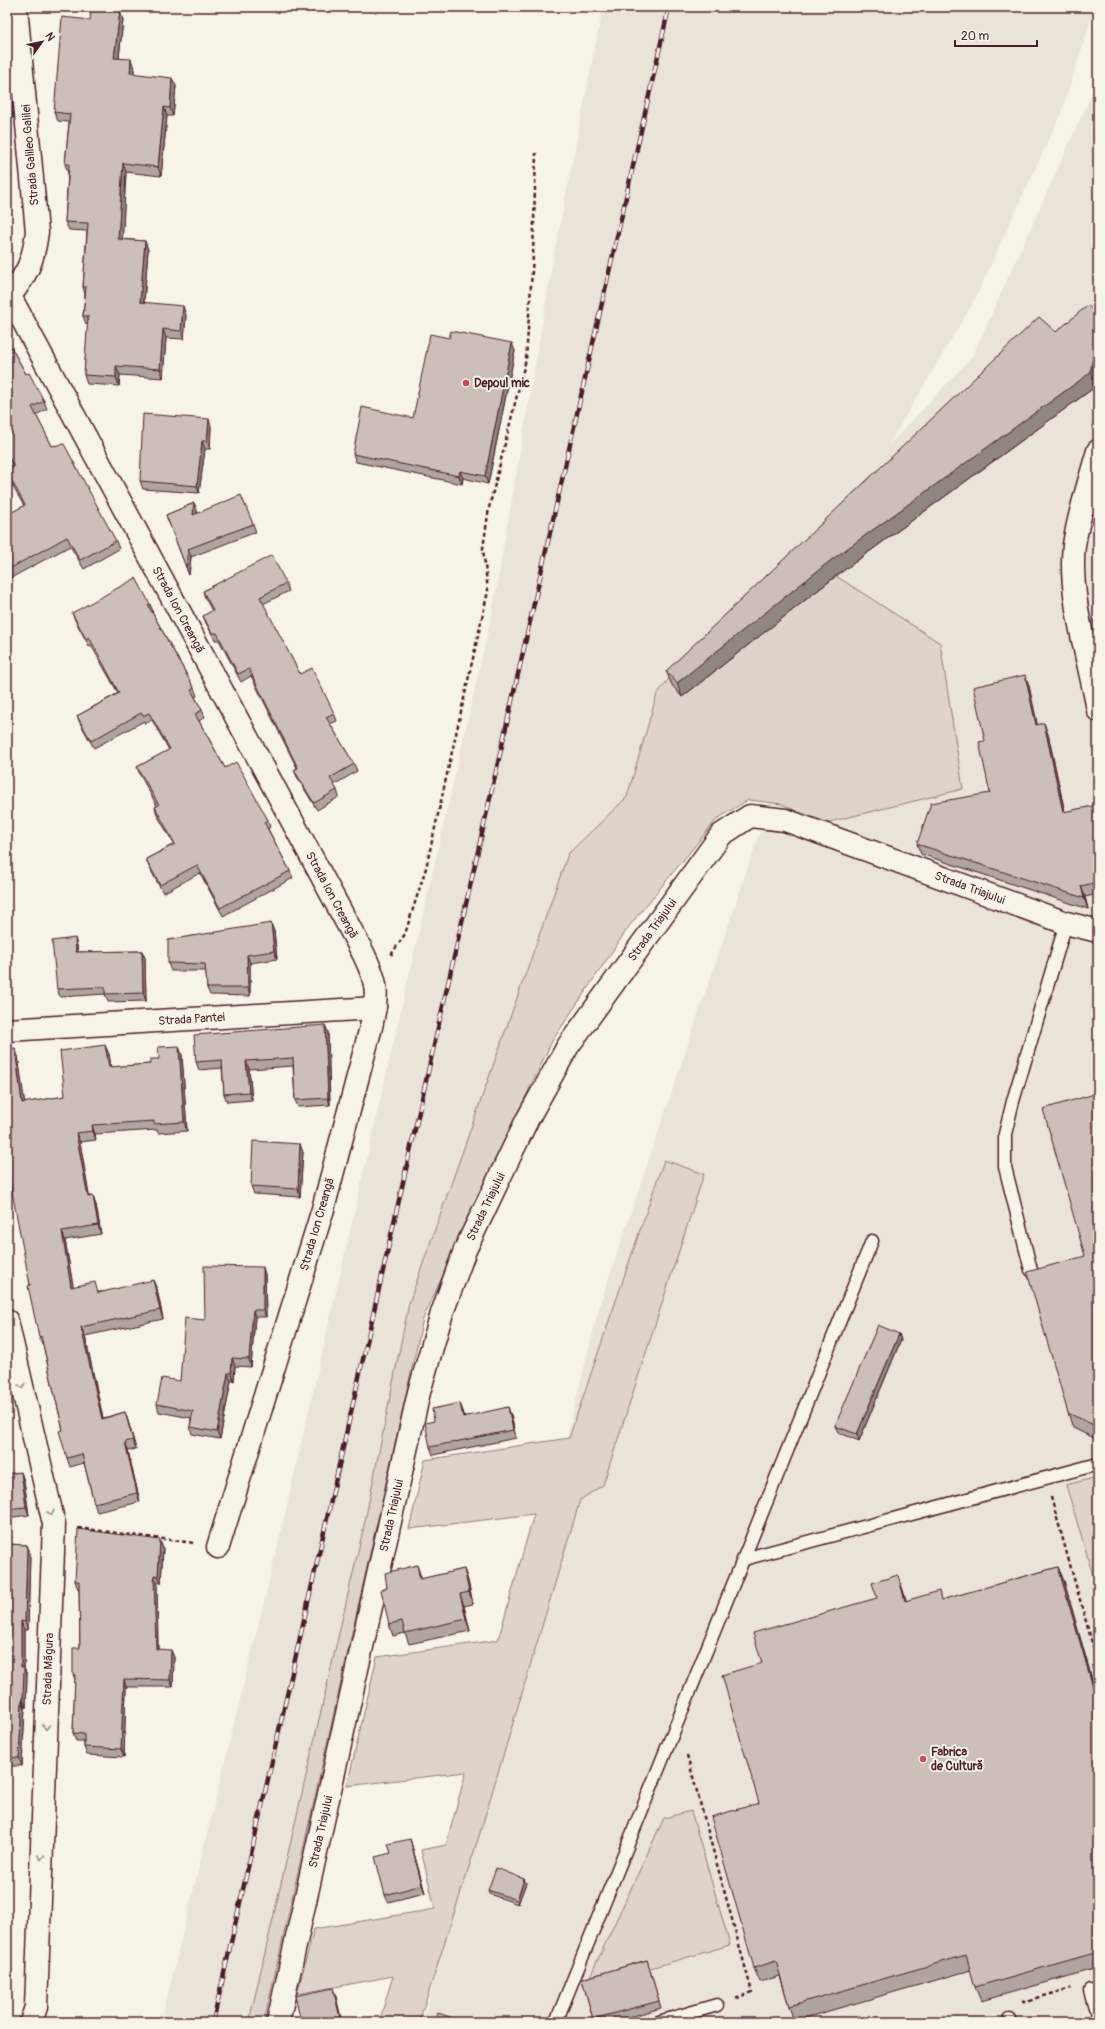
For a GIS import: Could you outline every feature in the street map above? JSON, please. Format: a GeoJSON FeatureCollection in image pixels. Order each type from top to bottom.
{"type":"FeatureCollection","features":[{"type":"Feature","properties":{"kind":"street","name":"Strada Galileo Galilei"},"geometry":{"type":"LineString","coordinates":[[8,294],[26,275],[34,255],[37,232],[16,7]]}},
{"type":"Feature","properties":{"kind":"street","name":"Strada Ion Creangă"},"geometry":{"type":"LineString","coordinates":[[8,294],[374,974],[377,990],[376,1008],[323,1209],[218,1547]]}},
{"type":"Feature","properties":{"kind":"street"},"geometry":{"type":"LineString","coordinates":[[1098,451],[1089,508],[1074,546],[1074,576],[1078,613],[1095,676],[1098,710]]}},
{"type":"Feature","properties":{"kind":"street","name":"Strada Triajului"},"geometry":{"type":"LineString","coordinates":[[278,2022],[419,1392],[442,1313],[469,1243],[527,1120],[568,1046],[721,835],[750,816],[785,820],[1066,923],[1098,931]]}},
{"type":"Feature","properties":{"kind":"street","name":"Strada Pantei"},"geometry":{"type":"LineString","coordinates":[[7,1030],[376,1008]]}},
{"type":"Feature","properties":{"kind":"street","name":"Strada Măgura"},"geometry":{"type":"LineString","coordinates":[[7,1321],[54,1524],[36,2007],[31,2022]]}},
{"type":"Feature","properties":{"kind":"lane"},"geometry":{"type":"LineString","coordinates":[[1031,1270],[1005,1168],[1006,1134],[1013,1101],[1066,923]]}},
{"type":"Feature","properties":{"kind":"lane"},"geometry":{"type":"LineString","coordinates":[[556,2022],[872,1241]]}},
{"type":"Feature","properties":{"kind":"lane"},"geometry":{"type":"LineString","coordinates":[[744,1559],[1098,1464]]}},
{"type":"Feature","properties":{"kind":"lane"},"geometry":{"type":"LineString","coordinates":[[1090,1991],[1098,2019]]}},
{"type":"Feature","properties":{"kind":"lane"},"geometry":{"type":"LineString","coordinates":[[659,2022],[717,2005]]}},
{"type":"Feature","properties":{"kind":"path"},"geometry":{"type":"LineString","coordinates":[[374,974],[393,953],[405,934],[426,868],[488,591],[483,548],[489,508],[526,359],[534,256],[536,153]]}},
{"type":"Feature","properties":{"kind":"path"},"geometry":{"type":"LineString","coordinates":[[1046,1478],[1098,1664]]}},
{"type":"Feature","properties":{"kind":"path"},"geometry":{"type":"LineString","coordinates":[[54,1524],[218,1547]]}},
{"type":"Feature","properties":{"kind":"path"},"geometry":{"type":"LineString","coordinates":[[677,1721],[752,1992],[717,2005]]}},
{"type":"Feature","properties":{"kind":"path"},"geometry":{"type":"LineString","coordinates":[[1010,2020],[1007,2007],[1073,1988]]}},
{"type":"Feature","properties":{"kind":"shaded area"},"geometry":{"type":"Polygon","coordinates":[[[603,7],[1095,7],[1061,113],[974,301],[888,446],[972,357],[1098,80],[1098,2022],[423,2022],[599,1307],[772,796],[686,666],[796,546],[686,657],[657,694],[627,797],[568,854],[409,1303],[365,1521],[249,2022],[161,2022],[279,1540],[492,614],[554,255],[603,7]]]}},
{"type":"Feature","properties":{"kind":"shaded area"},"geometry":{"type":"Polygon","coordinates":[[[836,576],[940,643],[963,789],[821,824],[782,804],[748,800],[717,819],[630,925],[552,1041],[488,1176],[423,1319],[264,2022],[249,2022],[365,1521],[409,1303],[568,854],[627,797],[657,694],[686,657],[836,576]]]}},
{"type":"Feature","properties":{"kind":"shaded area"},"geometry":{"type":"Polygon","coordinates":[[[664,1160],[704,1174],[603,1485],[580,1500],[479,1836],[419,2022],[379,2022],[393,1976],[297,1994],[314,1929],[435,1909],[421,1850],[446,1845],[466,1772],[347,1786],[377,1657],[498,1640],[534,1514],[409,1529],[425,1460],[569,1438],[664,1160]]]}},
{"type":"Feature","properties":{"kind":"shaded area"},"geometry":{"type":"Polygon","coordinates":[[[1098,1477],[1098,1592],[1066,1485],[1098,1477]]]}},
{"type":"Feature","properties":{"kind":"shaded area"},"geometry":{"type":"Polygon","coordinates":[[[691,1811],[730,1945],[585,1987],[664,1818],[691,1811]]]}},
{"type":"Feature","properties":{"kind":"building"},"geometry":{"type":"Polygon","coordinates":[[[91,8],[120,11],[114,58],[131,59],[130,73],[172,78],[170,108],[164,107],[158,167],[123,163],[118,239],[145,241],[140,302],[183,306],[181,331],[163,329],[160,369],[116,366],[116,377],[84,375],[88,316],[83,316],[86,287],[83,287],[88,223],[65,222],[69,164],[65,164],[70,114],[54,112],[62,17],[90,20],[91,8]]]}},
{"type":"Feature","properties":{"kind":"building"},"geometry":{"type":"Polygon","coordinates":[[[7,73],[11,110],[7,111],[7,73]]]}},
{"type":"Feature","properties":{"kind":"building"},"geometry":{"type":"Polygon","coordinates":[[[1088,305],[1098,317],[1098,332],[1090,373],[830,561],[677,683],[666,671],[1039,317],[1056,332],[1088,305]]]}},
{"type":"Feature","properties":{"kind":"building","name":"Depoul mic"},"geometry":{"type":"Polygon","coordinates":[[[451,331],[512,343],[485,476],[460,471],[459,476],[353,454],[362,407],[413,418],[430,334],[449,338],[451,331]]]}},
{"type":"Feature","properties":{"kind":"building"},"geometry":{"type":"Polygon","coordinates":[[[7,340],[26,374],[29,373],[44,401],[32,407],[52,446],[64,444],[116,541],[80,560],[67,537],[7,570],[7,515],[25,505],[7,472],[14,467],[7,453],[7,340]]]}},
{"type":"Feature","properties":{"kind":"building"},"geometry":{"type":"Polygon","coordinates":[[[143,414],[209,419],[207,441],[202,441],[197,486],[140,481],[143,414]]]}},
{"type":"Feature","properties":{"kind":"building"},"geometry":{"type":"Polygon","coordinates":[[[241,495],[253,524],[188,549],[186,567],[166,515],[194,503],[193,515],[241,495]]]}},
{"type":"Feature","properties":{"kind":"building"},"geometry":{"type":"Polygon","coordinates":[[[272,555],[286,583],[260,597],[300,674],[312,668],[334,713],[326,717],[354,764],[330,778],[337,790],[314,803],[294,770],[298,768],[249,669],[238,674],[217,633],[212,633],[203,616],[213,610],[203,591],[272,555]]]}},
{"type":"Feature","properties":{"kind":"building"},"geometry":{"type":"Polygon","coordinates":[[[136,578],[150,604],[148,605],[194,688],[191,690],[202,710],[195,714],[225,768],[236,762],[268,820],[264,822],[290,871],[220,908],[197,865],[160,885],[146,859],[175,844],[155,807],[159,805],[137,767],[170,749],[149,713],[143,716],[141,713],[91,741],[77,716],[119,693],[89,637],[86,639],[72,613],[136,578]]]}},
{"type":"Feature","properties":{"kind":"building"},"geometry":{"type":"Polygon","coordinates":[[[1025,675],[1036,725],[1044,723],[1063,812],[1098,805],[1098,882],[1081,886],[1084,898],[917,844],[931,803],[990,793],[979,742],[985,741],[973,687],[1025,675]]]}},
{"type":"Feature","properties":{"kind":"building"},"geometry":{"type":"Polygon","coordinates":[[[271,923],[274,951],[247,955],[248,988],[207,988],[205,964],[168,963],[168,940],[271,923]]]}},
{"type":"Feature","properties":{"kind":"building"},"geometry":{"type":"Polygon","coordinates":[[[75,938],[76,952],[142,951],[143,993],[105,994],[105,987],[57,989],[52,941],[75,938]]]}},
{"type":"Feature","properties":{"kind":"building"},"geometry":{"type":"Polygon","coordinates":[[[325,1025],[328,1098],[295,1100],[293,1058],[246,1061],[249,1092],[224,1094],[222,1060],[196,1062],[194,1035],[325,1025]]]}},
{"type":"Feature","properties":{"kind":"building"},"geometry":{"type":"Polygon","coordinates":[[[105,1045],[109,1067],[150,1064],[150,1059],[159,1059],[158,1047],[179,1046],[184,1122],[154,1124],[154,1121],[92,1125],[93,1131],[76,1133],[88,1197],[93,1196],[98,1225],[62,1231],[71,1287],[95,1282],[98,1293],[153,1280],[160,1310],[81,1327],[102,1419],[125,1412],[133,1440],[125,1442],[137,1493],[94,1503],[82,1454],[67,1458],[59,1431],[63,1430],[41,1336],[39,1337],[28,1286],[30,1285],[7,1166],[7,1049],[15,1048],[22,1103],[65,1096],[60,1051],[105,1045]]]}},
{"type":"Feature","properties":{"kind":"building"},"geometry":{"type":"Polygon","coordinates":[[[1098,1093],[1098,1427],[1068,1413],[1027,1272],[1085,1256],[1043,1109],[1098,1093]]]}},
{"type":"Feature","properties":{"kind":"building"},"geometry":{"type":"Polygon","coordinates":[[[253,1141],[300,1144],[298,1189],[251,1186],[253,1141]]]}},
{"type":"Feature","properties":{"kind":"building"},"geometry":{"type":"Polygon","coordinates":[[[204,1266],[263,1267],[263,1310],[253,1310],[249,1359],[232,1358],[231,1373],[228,1373],[217,1432],[190,1427],[193,1411],[157,1404],[162,1378],[180,1381],[185,1318],[205,1320],[204,1266]]]}},
{"type":"Feature","properties":{"kind":"building"},"geometry":{"type":"Polygon","coordinates":[[[878,1325],[899,1334],[857,1434],[835,1426],[878,1325]]]}},
{"type":"Feature","properties":{"kind":"building"},"geometry":{"type":"Polygon","coordinates":[[[460,1403],[463,1417],[508,1407],[513,1430],[430,1447],[425,1423],[434,1421],[432,1409],[460,1403]]]}},
{"type":"Feature","properties":{"kind":"building"},"geometry":{"type":"Polygon","coordinates":[[[21,1472],[26,1507],[7,1509],[7,1474],[21,1472]]]}},
{"type":"Feature","properties":{"kind":"building"},"geometry":{"type":"Polygon","coordinates":[[[78,1529],[160,1540],[158,1576],[154,1575],[156,1649],[171,1650],[170,1680],[124,1679],[121,1749],[84,1747],[84,1734],[73,1733],[75,1674],[73,1674],[73,1648],[80,1648],[79,1581],[75,1581],[78,1529]]]}},
{"type":"Feature","properties":{"kind":"building"},"geometry":{"type":"Polygon","coordinates":[[[7,1544],[27,1545],[25,1622],[21,1621],[21,1667],[24,1667],[19,1758],[7,1757],[7,1544]]]}},
{"type":"Feature","properties":{"kind":"building"},"geometry":{"type":"Polygon","coordinates":[[[417,1565],[420,1579],[464,1569],[469,1592],[460,1594],[466,1619],[405,1633],[402,1621],[389,1624],[381,1590],[387,1588],[385,1573],[417,1565]]]}},
{"type":"Feature","properties":{"kind":"building","name":"Fabrica de Cultură"},"geometry":{"type":"Polygon","coordinates":[[[1058,1567],[1098,1704],[1098,1952],[975,1987],[966,1955],[789,2006],[776,1961],[754,1968],[711,1817],[759,1803],[722,1675],[762,1663],[753,1633],[877,1598],[872,1583],[898,1575],[905,1601],[939,1591],[941,1600],[1058,1567]]]}},
{"type":"Feature","properties":{"kind":"building"},"geometry":{"type":"Polygon","coordinates":[[[410,1839],[422,1885],[385,1895],[375,1857],[391,1853],[388,1844],[410,1839]]]}},
{"type":"Feature","properties":{"kind":"building"},"geometry":{"type":"Polygon","coordinates":[[[496,1868],[524,1879],[517,1900],[488,1890],[496,1868]]]}},
{"type":"Feature","properties":{"kind":"building"},"geometry":{"type":"Polygon","coordinates":[[[647,1960],[659,2001],[593,2019],[582,1979],[647,1960]]]}},
{"type":"Feature","properties":{"kind":"building"},"geometry":{"type":"Polygon","coordinates":[[[333,1988],[341,2022],[301,2022],[295,1996],[333,1988]]]}},
{"type":"Feature","properties":{"kind":"building"},"geometry":{"type":"Polygon","coordinates":[[[438,2013],[465,2022],[435,2022],[438,2013]]]}},
{"type":"Feature","properties":{"kind":"railway"},"geometry":{"type":"LineString","coordinates":[[213,2022],[669,7]]}},
{"type":"Feature","properties":{"kind":"place","name":"Depoul mic"},"geometry":{"type":"Point","coordinates":[466,383]}},
{"type":"Feature","properties":{"kind":"place","name":"Fabrica de Cultură"},"geometry":{"type":"Point","coordinates":[923,1759]}}]}
